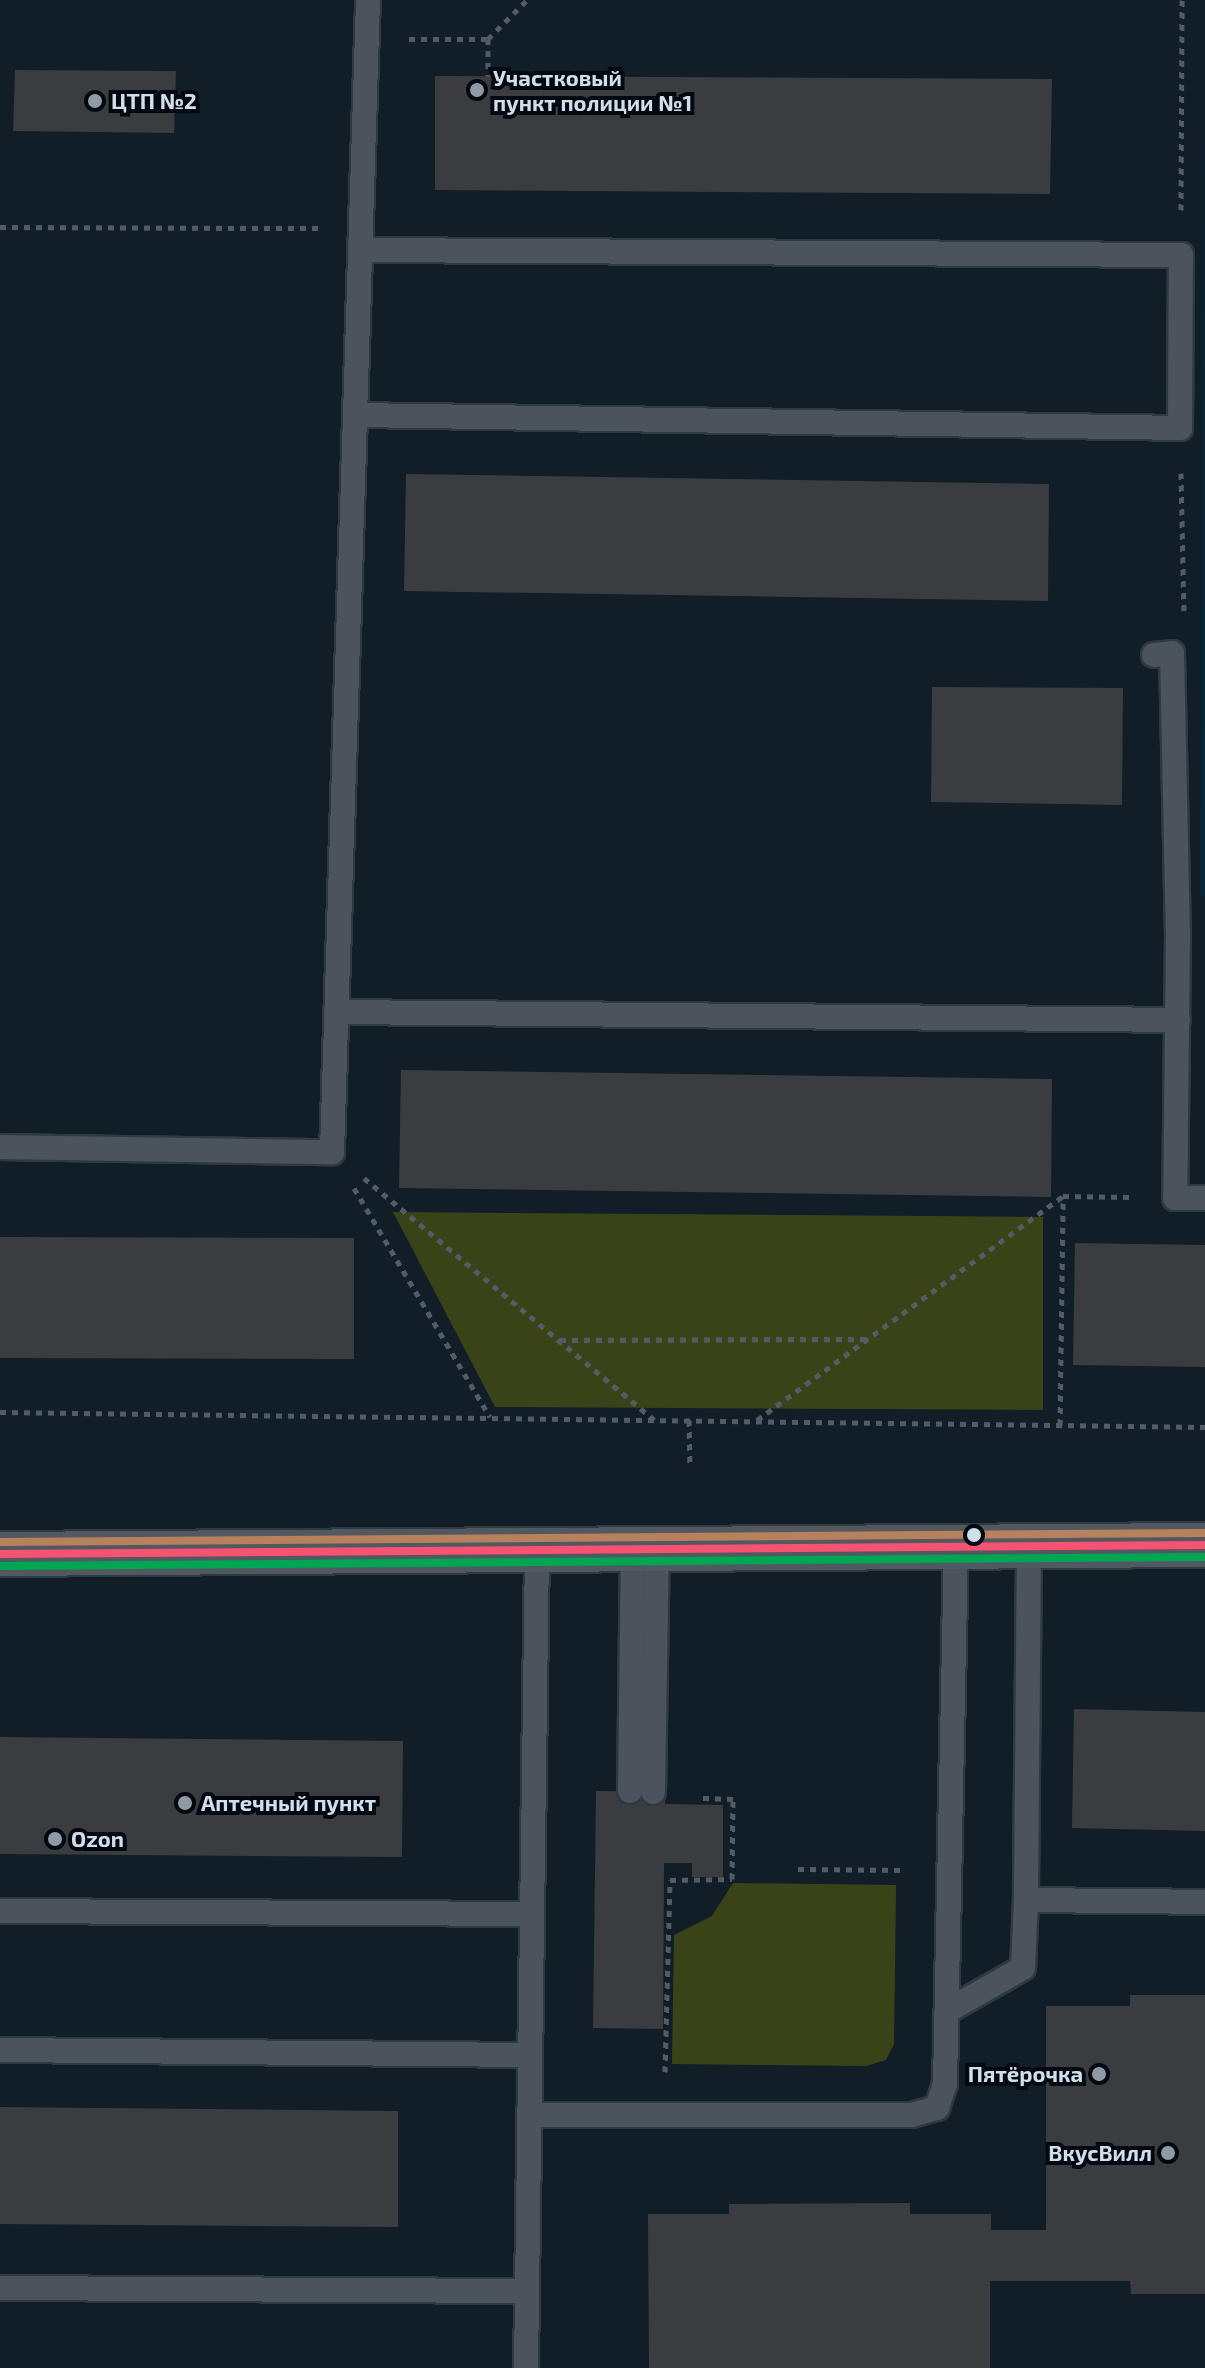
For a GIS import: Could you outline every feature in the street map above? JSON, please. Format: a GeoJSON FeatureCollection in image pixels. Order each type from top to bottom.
{"type":"FeatureCollection","features":[{"type":"Feature","properties":{"kind":"street"},"geometry":{"type":"LineString","coordinates":[[0,1554],[1205,1545]]}},
{"type":"Feature","properties":{"kind":"lane"},"geometry":{"type":"LineString","coordinates":[[0,1147],[332,1152],[368,0]]}},
{"type":"Feature","properties":{"kind":"lane"},"geometry":{"type":"LineString","coordinates":[[356,415],[1180,428],[1181,255],[361,239]]}},
{"type":"Feature","properties":{"kind":"lane"},"geometry":{"type":"LineString","coordinates":[[1154,655],[1172,653],[1164,835],[1178,1020],[1175,1198],[1205,1198]]}},
{"type":"Feature","properties":{"kind":"lane"},"geometry":{"type":"LineString","coordinates":[[336,1012],[1178,1020]]}},
{"type":"Feature","properties":{"kind":"lane"},"geometry":{"type":"LineString","coordinates":[[947,2011],[1023,1968],[1029,1546]]}},
{"type":"Feature","properties":{"kind":"lane"},"geometry":{"type":"LineString","coordinates":[[529,2115],[912,2115],[937,2108],[945,2084],[956,1547]]}},
{"type":"Feature","properties":{"kind":"lane"},"geometry":{"type":"LineString","coordinates":[[642,1792],[645,1549]]}},
{"type":"Feature","properties":{"kind":"lane"},"geometry":{"type":"LineString","coordinates":[[526,2368],[537,1551]]}},
{"type":"Feature","properties":{"kind":"lane"},"geometry":{"type":"LineString","coordinates":[[1026,1900],[1205,1902]]}},
{"type":"Feature","properties":{"kind":"lane"},"geometry":{"type":"LineString","coordinates":[[0,1911],[531,1914]]}},
{"type":"Feature","properties":{"kind":"lane"},"geometry":{"type":"LineString","coordinates":[[0,2050],[530,2055]]}},
{"type":"Feature","properties":{"kind":"lane"},"geometry":{"type":"LineString","coordinates":[[0,2288],[527,2291]]}},
{"type":"Feature","properties":{"kind":"path"},"geometry":{"type":"LineString","coordinates":[[488,76],[488,39],[527,0]]}},
{"type":"Feature","properties":{"kind":"path"},"geometry":{"type":"LineString","coordinates":[[1181,255],[1182,0]]}},
{"type":"Feature","properties":{"kind":"path"},"geometry":{"type":"LineString","coordinates":[[367,38],[488,39]]}},
{"type":"Feature","properties":{"kind":"path"},"geometry":{"type":"LineString","coordinates":[[0,227],[361,239]]}},
{"type":"Feature","properties":{"kind":"path"},"geometry":{"type":"LineString","coordinates":[[332,1152],[656,1421]]}},
{"type":"Feature","properties":{"kind":"path"},"geometry":{"type":"LineString","coordinates":[[332,1152],[491,1418]]}},
{"type":"Feature","properties":{"kind":"path"},"geometry":{"type":"LineString","coordinates":[[756,1421],[1063,1196],[1175,1198]]}},
{"type":"Feature","properties":{"kind":"path"},"geometry":{"type":"LineString","coordinates":[[1060,1425],[1063,1196]]}},
{"type":"Feature","properties":{"kind":"path"},"geometry":{"type":"LineString","coordinates":[[560,1340],[867,1339]]}},
{"type":"Feature","properties":{"kind":"path"},"geometry":{"type":"LineString","coordinates":[[0,1412],[1205,1427]]}},
{"type":"Feature","properties":{"kind":"path"},"geometry":{"type":"LineString","coordinates":[[689,1420],[690,1466]]}},
{"type":"Feature","properties":{"kind":"path"},"geometry":{"type":"LineString","coordinates":[[664,2115],[670,1880],[732,1879],[733,1799],[688,1797]]}},
{"type":"Feature","properties":{"kind":"path"},"geometry":{"type":"LineString","coordinates":[[798,1869],[924,1870]]}},
{"type":"Feature","properties":{"kind":"shaded area"},"geometry":{"type":"Polygon","coordinates":[[[1205,81],[1205,896],[1200,895],[1205,81]]]}},
{"type":"Feature","properties":{"kind":"green space"},"geometry":{"type":"Polygon","coordinates":[[[393,1212],[1043,1217],[1043,1410],[495,1407],[393,1212]]]}},
{"type":"Feature","properties":{"kind":"green space"},"geometry":{"type":"Polygon","coordinates":[[[733,1883],[896,1885],[894,2044],[886,2060],[866,2066],[672,2064],[674,1935],[712,1916],[733,1883]]]}},
{"type":"Feature","properties":{"kind":"building","name":"ЦТП №2"},"geometry":{"type":"Polygon","coordinates":[[[15,70],[176,71],[174,133],[13,131],[15,70]]]}},
{"type":"Feature","properties":{"kind":"building"},"geometry":{"type":"Polygon","coordinates":[[[435,76],[1052,79],[1050,194],[435,190],[435,76]]]}},
{"type":"Feature","properties":{"kind":"building"},"geometry":{"type":"Polygon","coordinates":[[[406,474],[1049,484],[1048,601],[404,591],[406,474]]]}},
{"type":"Feature","properties":{"kind":"building"},"geometry":{"type":"Polygon","coordinates":[[[932,687],[1123,688],[1122,805],[931,802],[932,687]]]}},
{"type":"Feature","properties":{"kind":"building"},"geometry":{"type":"Polygon","coordinates":[[[401,1070],[1052,1079],[1051,1197],[399,1188],[401,1070]]]}},
{"type":"Feature","properties":{"kind":"building"},"geometry":{"type":"Polygon","coordinates":[[[0,1237],[354,1238],[354,1359],[0,1358],[0,1237]]]}},
{"type":"Feature","properties":{"kind":"building"},"geometry":{"type":"Polygon","coordinates":[[[1075,1243],[1205,1245],[1205,1367],[1073,1365],[1075,1243]]]}},
{"type":"Feature","properties":{"kind":"building"},"geometry":{"type":"Polygon","coordinates":[[[1074,1709],[1205,1712],[1205,1831],[1072,1828],[1074,1709]]]}},
{"type":"Feature","properties":{"kind":"building"},"geometry":{"type":"Polygon","coordinates":[[[0,1737],[403,1741],[402,1857],[0,1854],[0,1737]]]}},
{"type":"Feature","properties":{"kind":"building"},"geometry":{"type":"Polygon","coordinates":[[[596,1791],[665,1792],[665,1804],[723,1805],[723,1877],[692,1877],[692,1863],[664,1863],[663,2029],[593,2028],[596,1791]]]}},
{"type":"Feature","properties":{"kind":"building"},"geometry":{"type":"Polygon","coordinates":[[[1130,1995],[1205,1995],[1205,2294],[1131,2294],[1130,2281],[990,2281],[990,2368],[649,2368],[648,2214],[729,2214],[729,2204],[910,2203],[910,2214],[991,2214],[991,2230],[1046,2230],[1046,2006],[1130,2006],[1130,1995]]]}},
{"type":"Feature","properties":{"kind":"building"},"geometry":{"type":"Polygon","coordinates":[[[0,2107],[398,2111],[398,2227],[0,2224],[0,2107]]]}},
{"type":"Feature","properties":{"kind":"transit line"},"geometry":{"type":"LineString","coordinates":[[0,1542],[1205,1533]]}},
{"type":"Feature","properties":{"kind":"transit line"},"geometry":{"type":"LineString","coordinates":[[0,1554],[1205,1545]]}},
{"type":"Feature","properties":{"kind":"transit line"},"geometry":{"type":"LineString","coordinates":[[0,1566],[1205,1557]]}},
{"type":"Feature","properties":{"kind":"place","name":"Участковый пункт полиции №1"},"geometry":{"type":"Point","coordinates":[477,90]}},
{"type":"Feature","properties":{"kind":"place","name":"ЦТП №2"},"geometry":{"type":"Point","coordinates":[95,101]}},
{"type":"Feature","properties":{"kind":"place","name":"Аптечный пункт"},"geometry":{"type":"Point","coordinates":[185,1803]}},
{"type":"Feature","properties":{"kind":"place","name":"Ozon"},"geometry":{"type":"Point","coordinates":[55,1839]}},
{"type":"Feature","properties":{"kind":"place","name":"Пятёрочка"},"geometry":{"type":"Point","coordinates":[1099,2074]}},
{"type":"Feature","properties":{"kind":"place","name":"ВкусВилл"},"geometry":{"type":"Point","coordinates":[1168,2153]}}]}
